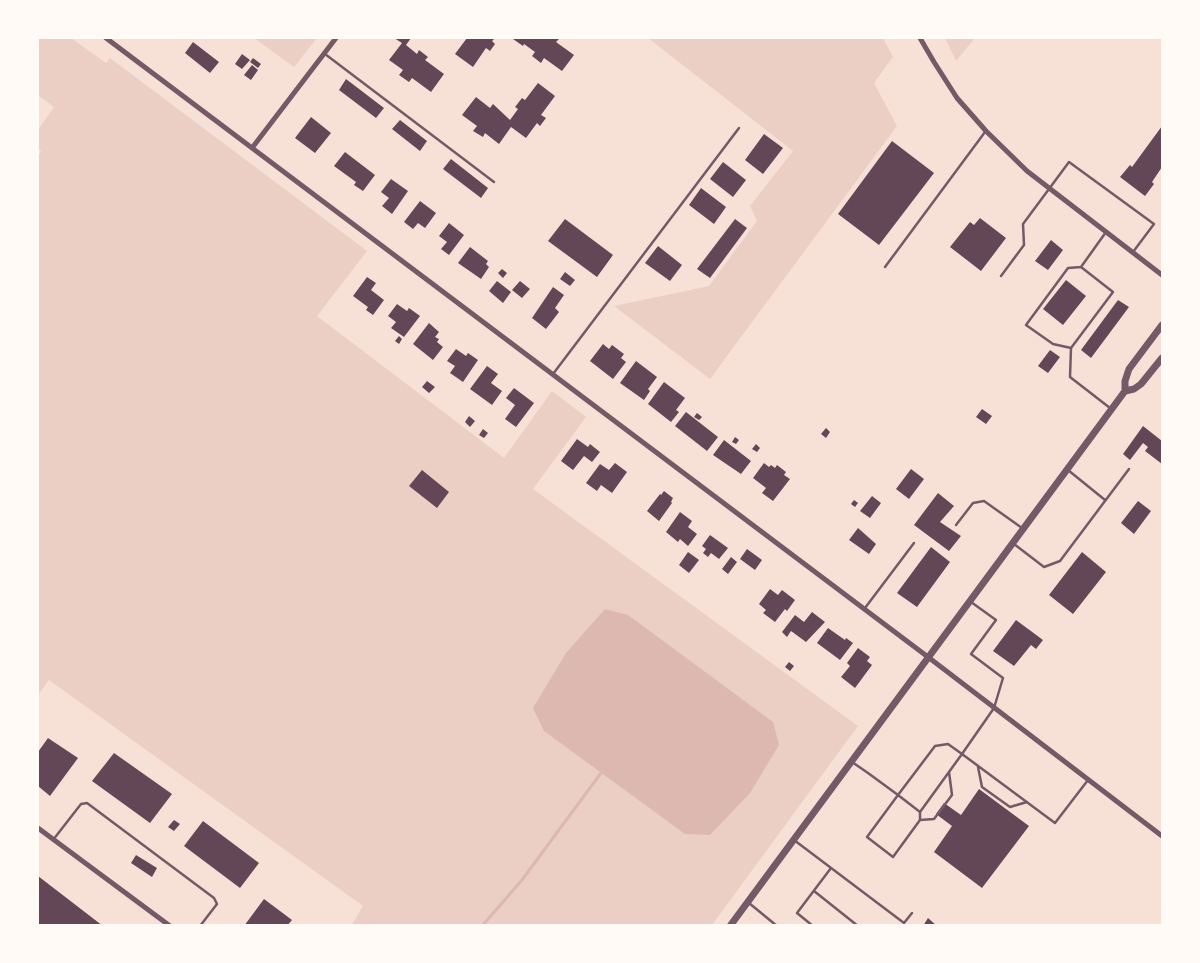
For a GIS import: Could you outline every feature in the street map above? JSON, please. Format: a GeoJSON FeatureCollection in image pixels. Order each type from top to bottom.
{"type":"FeatureCollection","features":[{"type":"Feature","properties":{"kind":"street"},"geometry":{"type":"LineString","coordinates":[[106,38],[928,657],[1162,836]]}},
{"type":"Feature","properties":{"kind":"street"},"geometry":{"type":"LineString","coordinates":[[252,148],[336,38]]}},
{"type":"Feature","properties":{"kind":"street"},"geometry":{"type":"LineString","coordinates":[[920,38],[957,98],[986,131],[1027,171],[1162,275]]}},
{"type":"Feature","properties":{"kind":"street"},"geometry":{"type":"LineString","coordinates":[[730,926],[1125,391],[1125,380],[1129,369],[1162,325]]}},
{"type":"Feature","properties":{"kind":"street"},"geometry":{"type":"LineString","coordinates":[[1125,391],[1134,389],[1141,384],[1162,358]]}},
{"type":"Feature","properties":{"kind":"street"},"geometry":{"type":"LineString","coordinates":[[38,828],[170,926]]}},
{"type":"Feature","properties":{"kind":"lane"},"geometry":{"type":"LineString","coordinates":[[323,54],[494,182]]}},
{"type":"Feature","properties":{"kind":"lane"},"geometry":{"type":"LineString","coordinates":[[552,375],[739,128]]}},
{"type":"Feature","properties":{"kind":"lane"},"geometry":{"type":"LineString","coordinates":[[885,266],[986,131]]}},
{"type":"Feature","properties":{"kind":"lane"},"geometry":{"type":"LineString","coordinates":[[1001,276],[1024,245],[1023,224],[1069,162],[1154,224],[1133,252]]}},
{"type":"Feature","properties":{"kind":"lane"},"geometry":{"type":"LineString","coordinates":[[1081,267],[1106,232]]}},
{"type":"Feature","properties":{"kind":"lane"},"geometry":{"type":"LineString","coordinates":[[1072,348],[1053,344],[1026,325],[1068,268],[1081,267],[1112,292],[1072,348],[1070,377],[1112,409]]}},
{"type":"Feature","properties":{"kind":"lane"},"geometry":{"type":"LineString","coordinates":[[1013,543],[1044,567],[1060,561],[1129,469]]}},
{"type":"Feature","properties":{"kind":"lane"},"geometry":{"type":"LineString","coordinates":[[1067,470],[1106,500]]}},
{"type":"Feature","properties":{"kind":"lane"},"geometry":{"type":"LineString","coordinates":[[956,525],[973,503],[984,501],[1023,529]]}},
{"type":"Feature","properties":{"kind":"lane"},"geometry":{"type":"LineString","coordinates":[[864,609],[914,543]]}},
{"type":"Feature","properties":{"kind":"lane"},"geometry":{"type":"LineString","coordinates":[[970,601],[996,620],[971,654],[1003,678],[994,708],[962,754],[920,812],[920,820],[893,857],[867,837],[935,746],[948,744],[962,754],[1055,823],[1089,780]]}},
{"type":"Feature","properties":{"kind":"lane"},"geometry":{"type":"LineString","coordinates":[[851,761],[920,812]]}},
{"type":"Feature","properties":{"kind":"lane"},"geometry":{"type":"LineString","coordinates":[[978,766],[982,787],[1010,807],[1027,802]]}},
{"type":"Feature","properties":{"kind":"lane"},"geometry":{"type":"LineString","coordinates":[[920,820],[934,820],[952,795],[949,772]]}},
{"type":"Feature","properties":{"kind":"lane"},"geometry":{"type":"LineString","coordinates":[[53,840],[81,804],[88,803],[214,898],[216,904],[200,926]]}},
{"type":"Feature","properties":{"kind":"lane"},"geometry":{"type":"LineString","coordinates":[[793,839],[904,923],[912,913]]}},
{"type":"Feature","properties":{"kind":"lane"},"geometry":{"type":"LineString","coordinates":[[813,926],[797,913],[832,868]]}},
{"type":"Feature","properties":{"kind":"lane"},"geometry":{"type":"LineString","coordinates":[[814,891],[858,926]]}},
{"type":"Feature","properties":{"kind":"lane"},"geometry":{"type":"LineString","coordinates":[[747,902],[777,926]]}},
{"type":"Feature","properties":{"kind":"shaded area"},"geometry":{"type":"Polygon","coordinates":[[[38,38],[71,38],[106,63],[110,58],[367,251],[317,316],[504,458],[552,391],[586,417],[533,489],[858,726],[712,925],[351,926],[363,906],[49,680],[38,695],[38,156],[41,151],[38,148],[38,130],[54,107],[38,95],[38,38]]]}},
{"type":"Feature","properties":{"kind":"shaded area"},"geometry":{"type":"Polygon","coordinates":[[[254,38],[317,38],[294,67],[254,38]]]}},
{"type":"Feature","properties":{"kind":"shaded area"},"geometry":{"type":"Polygon","coordinates":[[[648,38],[883,38],[893,57],[874,83],[897,126],[710,379],[614,306],[709,286],[757,221],[750,206],[793,151],[648,38]]]}},
{"type":"Feature","properties":{"kind":"shaded area"},"geometry":{"type":"Polygon","coordinates":[[[945,38],[975,38],[956,61],[945,38]]]}},
{"type":"Feature","properties":{"kind":"shaded area"},"geometry":{"type":"Polygon","coordinates":[[[605,609],[628,615],[773,722],[779,745],[750,793],[710,835],[685,834],[544,731],[533,708],[566,653],[605,609]]]}},
{"type":"Feature","properties":{"kind":"building"},"geometry":{"type":"Polygon","coordinates":[[[394,38],[411,38],[406,45],[417,54],[419,50],[428,57],[425,60],[444,74],[431,92],[412,78],[409,82],[399,75],[403,70],[389,60],[402,43],[394,38]]]}},
{"type":"Feature","properties":{"kind":"building"},"geometry":{"type":"Polygon","coordinates":[[[467,38],[495,38],[492,41],[495,44],[490,51],[486,48],[473,67],[455,54],[467,38]]]}},
{"type":"Feature","properties":{"kind":"building"},"geometry":{"type":"Polygon","coordinates":[[[514,38],[560,38],[556,42],[574,55],[562,71],[544,58],[541,63],[532,56],[535,52],[524,44],[523,46],[514,38]]]}},
{"type":"Feature","properties":{"kind":"building"},"geometry":{"type":"Polygon","coordinates":[[[193,42],[219,62],[210,73],[185,53],[193,42]]]}},
{"type":"Feature","properties":{"kind":"building"},"geometry":{"type":"Polygon","coordinates":[[[242,54],[250,60],[242,69],[235,64],[242,54]]]}},
{"type":"Feature","properties":{"kind":"building"},"geometry":{"type":"Polygon","coordinates":[[[253,58],[261,64],[258,68],[250,62],[253,58]]]}},
{"type":"Feature","properties":{"kind":"building"},"geometry":{"type":"Polygon","coordinates":[[[252,65],[258,70],[251,80],[244,75],[252,65]]]}},
{"type":"Feature","properties":{"kind":"building"},"geometry":{"type":"Polygon","coordinates":[[[346,79],[384,108],[376,118],[339,90],[346,79]]]}},
{"type":"Feature","properties":{"kind":"building"},"geometry":{"type":"Polygon","coordinates":[[[538,83],[555,96],[541,115],[546,118],[540,126],[537,123],[526,138],[511,127],[499,144],[485,133],[483,137],[473,131],[477,126],[462,115],[476,97],[490,108],[493,104],[510,120],[518,109],[515,107],[522,98],[525,100],[538,83]]]}},
{"type":"Feature","properties":{"kind":"building"},"geometry":{"type":"Polygon","coordinates":[[[311,117],[331,133],[315,153],[295,138],[311,117]]]}},
{"type":"Feature","properties":{"kind":"building"},"geometry":{"type":"Polygon","coordinates":[[[400,120],[427,141],[420,151],[392,129],[400,120]]]}},
{"type":"Feature","properties":{"kind":"building"},"geometry":{"type":"Polygon","coordinates":[[[1162,126],[1162,167],[1152,182],[1154,184],[1145,196],[1120,177],[1130,165],[1132,167],[1162,126]]]}},
{"type":"Feature","properties":{"kind":"building"},"geometry":{"type":"Polygon","coordinates":[[[764,134],[783,148],[763,174],[745,160],[764,134]]]}},
{"type":"Feature","properties":{"kind":"building"},"geometry":{"type":"Polygon","coordinates":[[[892,141],[934,173],[879,245],[838,214],[892,141]]]}},
{"type":"Feature","properties":{"kind":"building"},"geometry":{"type":"Polygon","coordinates":[[[345,152],[375,175],[363,191],[354,185],[356,182],[334,166],[345,152]]]}},
{"type":"Feature","properties":{"kind":"building"},"geometry":{"type":"Polygon","coordinates":[[[451,159],[488,188],[481,198],[443,169],[451,159]]]}},
{"type":"Feature","properties":{"kind":"building"},"geometry":{"type":"Polygon","coordinates":[[[723,162],[746,180],[733,197],[710,179],[723,162]]]}},
{"type":"Feature","properties":{"kind":"building"},"geometry":{"type":"Polygon","coordinates":[[[391,179],[408,191],[392,214],[382,206],[389,198],[381,192],[391,179]]]}},
{"type":"Feature","properties":{"kind":"building"},"geometry":{"type":"Polygon","coordinates":[[[701,188],[726,207],[714,224],[689,205],[701,188]]]}},
{"type":"Feature","properties":{"kind":"building"},"geometry":{"type":"Polygon","coordinates":[[[420,201],[436,213],[425,228],[418,223],[413,229],[404,222],[420,201]]]}},
{"type":"Feature","properties":{"kind":"building"},"geometry":{"type":"Polygon","coordinates":[[[980,218],[1006,238],[981,271],[950,247],[970,222],[974,225],[980,218]]]}},
{"type":"Feature","properties":{"kind":"building"},"geometry":{"type":"Polygon","coordinates":[[[565,219],[613,255],[597,277],[548,241],[565,219]]]}},
{"type":"Feature","properties":{"kind":"building"},"geometry":{"type":"Polygon","coordinates":[[[735,219],[747,228],[710,278],[697,269],[735,219]]]}},
{"type":"Feature","properties":{"kind":"building"},"geometry":{"type":"Polygon","coordinates":[[[449,223],[464,235],[449,255],[441,249],[447,242],[439,236],[449,223]]]}},
{"type":"Feature","properties":{"kind":"building"},"geometry":{"type":"Polygon","coordinates":[[[1051,240],[1063,250],[1048,270],[1035,261],[1051,240]]]}},
{"type":"Feature","properties":{"kind":"building"},"geometry":{"type":"Polygon","coordinates":[[[658,246],[682,265],[670,281],[645,263],[658,246]]]}},
{"type":"Feature","properties":{"kind":"building"},"geometry":{"type":"Polygon","coordinates":[[[470,247],[488,261],[486,264],[489,267],[481,279],[458,263],[470,247]]]}},
{"type":"Feature","properties":{"kind":"building"},"geometry":{"type":"Polygon","coordinates":[[[502,269],[507,273],[503,278],[498,273],[502,269]]]}},
{"type":"Feature","properties":{"kind":"building"},"geometry":{"type":"Polygon","coordinates":[[[565,272],[575,280],[570,286],[560,279],[565,272]]]}},
{"type":"Feature","properties":{"kind":"building"},"geometry":{"type":"Polygon","coordinates":[[[367,277],[376,283],[371,290],[384,300],[373,315],[366,310],[368,307],[353,296],[367,277]]]}},
{"type":"Feature","properties":{"kind":"building"},"geometry":{"type":"Polygon","coordinates":[[[1066,280],[1086,296],[1063,325],[1043,309],[1066,280]]]}},
{"type":"Feature","properties":{"kind":"building"},"geometry":{"type":"Polygon","coordinates":[[[497,281],[511,292],[503,303],[489,291],[497,281]]]}},
{"type":"Feature","properties":{"kind":"building"},"geometry":{"type":"Polygon","coordinates":[[[520,281],[530,289],[522,298],[512,290],[520,281]]]}},
{"type":"Feature","properties":{"kind":"building"},"geometry":{"type":"Polygon","coordinates":[[[553,287],[564,295],[555,308],[559,312],[546,329],[532,318],[553,287]]]}},
{"type":"Feature","properties":{"kind":"building"},"geometry":{"type":"Polygon","coordinates":[[[1118,300],[1129,307],[1091,358],[1081,350],[1118,300]]]}},
{"type":"Feature","properties":{"kind":"building"},"geometry":{"type":"Polygon","coordinates":[[[397,304],[407,311],[409,308],[420,316],[404,337],[391,328],[396,322],[388,316],[397,304]]]}},
{"type":"Feature","properties":{"kind":"building"},"geometry":{"type":"Polygon","coordinates":[[[429,323],[439,332],[435,337],[439,339],[437,342],[443,347],[433,360],[413,344],[429,323]]]}},
{"type":"Feature","properties":{"kind":"building"},"geometry":{"type":"Polygon","coordinates":[[[399,336],[402,339],[399,344],[395,341],[399,336]]]}},
{"type":"Feature","properties":{"kind":"building"},"geometry":{"type":"Polygon","coordinates":[[[603,344],[609,349],[612,345],[624,354],[621,358],[626,362],[613,379],[590,361],[603,344]]]}},
{"type":"Feature","properties":{"kind":"building"},"geometry":{"type":"Polygon","coordinates":[[[456,349],[466,356],[468,353],[478,360],[463,382],[450,373],[455,366],[447,361],[456,349]]]}},
{"type":"Feature","properties":{"kind":"building"},"geometry":{"type":"Polygon","coordinates":[[[1050,350],[1060,357],[1048,373],[1038,366],[1050,350]]]}},
{"type":"Feature","properties":{"kind":"building"},"geometry":{"type":"Polygon","coordinates":[[[636,361],[657,377],[648,389],[650,391],[644,400],[620,383],[636,361]]]}},
{"type":"Feature","properties":{"kind":"building"},"geometry":{"type":"Polygon","coordinates":[[[487,366],[498,374],[491,383],[502,391],[492,405],[470,389],[487,366]]]}},
{"type":"Feature","properties":{"kind":"building"},"geometry":{"type":"Polygon","coordinates":[[[427,381],[435,387],[429,393],[422,387],[427,381]]]}},
{"type":"Feature","properties":{"kind":"building"},"geometry":{"type":"Polygon","coordinates":[[[664,382],[685,398],[676,410],[679,412],[671,422],[648,404],[664,382]]]}},
{"type":"Feature","properties":{"kind":"building"},"geometry":{"type":"Polygon","coordinates":[[[514,388],[534,403],[516,427],[505,419],[515,405],[506,398],[514,388]]]}},
{"type":"Feature","properties":{"kind":"building"},"geometry":{"type":"Polygon","coordinates":[[[982,409],[992,416],[986,424],[976,417],[982,409]]]}},
{"type":"Feature","properties":{"kind":"building"},"geometry":{"type":"Polygon","coordinates":[[[686,412],[718,437],[707,451],[675,426],[686,412]]]}},
{"type":"Feature","properties":{"kind":"building"},"geometry":{"type":"Polygon","coordinates":[[[697,413],[702,417],[699,420],[694,417],[697,413]]]}},
{"type":"Feature","properties":{"kind":"building"},"geometry":{"type":"Polygon","coordinates":[[[469,416],[475,421],[470,427],[465,422],[469,416]]]}},
{"type":"Feature","properties":{"kind":"building"},"geometry":{"type":"Polygon","coordinates":[[[1143,426],[1162,441],[1162,464],[1145,451],[1148,447],[1143,443],[1130,460],[1123,454],[1143,426]]]}},
{"type":"Feature","properties":{"kind":"building"},"geometry":{"type":"Polygon","coordinates":[[[826,428],[830,432],[826,438],[821,434],[826,428]]]}},
{"type":"Feature","properties":{"kind":"building"},"geometry":{"type":"Polygon","coordinates":[[[483,429],[488,433],[484,438],[479,435],[483,429]]]}},
{"type":"Feature","properties":{"kind":"building"},"geometry":{"type":"Polygon","coordinates":[[[735,437],[739,440],[736,444],[732,442],[735,437]]]}},
{"type":"Feature","properties":{"kind":"building"},"geometry":{"type":"Polygon","coordinates":[[[577,439],[588,447],[590,444],[600,452],[592,462],[584,456],[573,470],[561,461],[577,439]]]}},
{"type":"Feature","properties":{"kind":"building"},"geometry":{"type":"Polygon","coordinates":[[[724,440],[751,461],[741,474],[713,455],[724,440]]]}},
{"type":"Feature","properties":{"kind":"building"},"geometry":{"type":"Polygon","coordinates":[[[756,444],[760,448],[757,452],[752,449],[756,444]]]}},
{"type":"Feature","properties":{"kind":"building"},"geometry":{"type":"Polygon","coordinates":[[[615,463],[627,472],[612,493],[601,485],[597,491],[586,483],[600,464],[609,470],[615,463]]]}},
{"type":"Feature","properties":{"kind":"building"},"geometry":{"type":"Polygon","coordinates":[[[764,463],[769,467],[771,465],[775,468],[777,465],[786,472],[784,475],[790,479],[773,501],[762,493],[766,488],[753,478],[764,463]]]}},
{"type":"Feature","properties":{"kind":"building"},"geometry":{"type":"Polygon","coordinates":[[[911,469],[924,479],[909,499],[896,489],[911,469]]]}},
{"type":"Feature","properties":{"kind":"building"},"geometry":{"type":"Polygon","coordinates":[[[422,470],[449,492],[437,508],[409,486],[422,470]]]}},
{"type":"Feature","properties":{"kind":"building"},"geometry":{"type":"Polygon","coordinates":[[[664,491],[673,498],[672,503],[659,521],[647,511],[664,491]]]}},
{"type":"Feature","properties":{"kind":"building"},"geometry":{"type":"Polygon","coordinates":[[[938,493],[954,506],[940,522],[961,536],[949,551],[914,525],[938,493]]]}},
{"type":"Feature","properties":{"kind":"building"},"geometry":{"type":"Polygon","coordinates":[[[872,496],[881,503],[870,518],[860,511],[872,496]]]}},
{"type":"Feature","properties":{"kind":"building"},"geometry":{"type":"Polygon","coordinates":[[[854,500],[858,503],[855,507],[851,504],[854,500]]]}},
{"type":"Feature","properties":{"kind":"building"},"geometry":{"type":"Polygon","coordinates":[[[1138,501],[1151,511],[1134,534],[1121,523],[1138,501]]]}},
{"type":"Feature","properties":{"kind":"building"},"geometry":{"type":"Polygon","coordinates":[[[680,512],[692,521],[688,527],[697,534],[688,546],[680,539],[678,542],[666,532],[680,512]]]}},
{"type":"Feature","properties":{"kind":"building"},"geometry":{"type":"Polygon","coordinates":[[[858,528],[876,544],[869,554],[849,540],[858,528]]]}},
{"type":"Feature","properties":{"kind":"building"},"geometry":{"type":"Polygon","coordinates":[[[710,535],[728,548],[719,559],[711,553],[708,557],[703,553],[706,549],[702,546],[710,535]]]}},
{"type":"Feature","properties":{"kind":"building"},"geometry":{"type":"Polygon","coordinates":[[[931,547],[950,562],[917,607],[897,593],[931,547]]]}},
{"type":"Feature","properties":{"kind":"building"},"geometry":{"type":"Polygon","coordinates":[[[747,549],[762,560],[755,570],[740,559],[747,549]]]}},
{"type":"Feature","properties":{"kind":"building"},"geometry":{"type":"Polygon","coordinates":[[[688,552],[699,560],[689,573],[679,565],[688,552]]]}},
{"type":"Feature","properties":{"kind":"building"},"geometry":{"type":"Polygon","coordinates":[[[1082,552],[1106,572],[1073,614],[1049,595],[1082,552]]]}},
{"type":"Feature","properties":{"kind":"building"},"geometry":{"type":"Polygon","coordinates":[[[731,557],[737,562],[728,574],[722,569],[731,557]]]}},
{"type":"Feature","properties":{"kind":"building"},"geometry":{"type":"Polygon","coordinates":[[[770,589],[778,595],[782,590],[795,600],[775,622],[763,613],[766,610],[759,604],[770,589]]]}},
{"type":"Feature","properties":{"kind":"building"},"geometry":{"type":"Polygon","coordinates":[[[812,612],[825,622],[806,642],[791,631],[787,637],[782,632],[795,615],[804,622],[812,612]]]}},
{"type":"Feature","properties":{"kind":"building"},"geometry":{"type":"Polygon","coordinates":[[[1016,620],[1043,640],[1036,649],[1031,645],[1014,666],[993,651],[1016,620]]]}},
{"type":"Feature","properties":{"kind":"building"},"geometry":{"type":"Polygon","coordinates":[[[828,628],[845,640],[846,638],[853,643],[840,660],[817,643],[828,628]]]}},
{"type":"Feature","properties":{"kind":"building"},"geometry":{"type":"Polygon","coordinates":[[[858,648],[870,657],[867,661],[872,665],[855,688],[841,677],[850,666],[847,663],[858,648]]]}},
{"type":"Feature","properties":{"kind":"building"},"geometry":{"type":"Polygon","coordinates":[[[789,662],[794,666],[790,671],[785,667],[789,662]]]}},
{"type":"Feature","properties":{"kind":"building"},"geometry":{"type":"Polygon","coordinates":[[[48,738],[78,758],[50,796],[38,786],[38,752],[48,738]]]}},
{"type":"Feature","properties":{"kind":"building"},"geometry":{"type":"Polygon","coordinates":[[[114,753],[172,794],[150,823],[92,781],[114,753]]]}},
{"type":"Feature","properties":{"kind":"building"},"geometry":{"type":"Polygon","coordinates":[[[979,789],[1029,826],[982,888],[934,852],[952,826],[936,814],[944,803],[961,815],[979,789]]]}},
{"type":"Feature","properties":{"kind":"building"},"geometry":{"type":"Polygon","coordinates":[[[174,820],[180,824],[174,831],[168,827],[174,820]]]}},
{"type":"Feature","properties":{"kind":"building"},"geometry":{"type":"Polygon","coordinates":[[[203,821],[259,863],[240,888],[184,846],[203,821]]]}},
{"type":"Feature","properties":{"kind":"building"},"geometry":{"type":"Polygon","coordinates":[[[136,855],[157,868],[152,877],[131,863],[136,855]]]}},
{"type":"Feature","properties":{"kind":"building"},"geometry":{"type":"Polygon","coordinates":[[[38,876],[103,926],[38,926],[38,876]]]}},
{"type":"Feature","properties":{"kind":"building"},"geometry":{"type":"Polygon","coordinates":[[[264,899],[292,920],[287,926],[244,926],[264,899]]]}},
{"type":"Feature","properties":{"kind":"building"},"geometry":{"type":"Polygon","coordinates":[[[928,918],[937,926],[923,926],[928,918]]]}},
{"type":"Feature","properties":{"kind":"waterway"},"geometry":{"type":"LineString","coordinates":[[482,926],[522,880],[601,773]]}}]}
